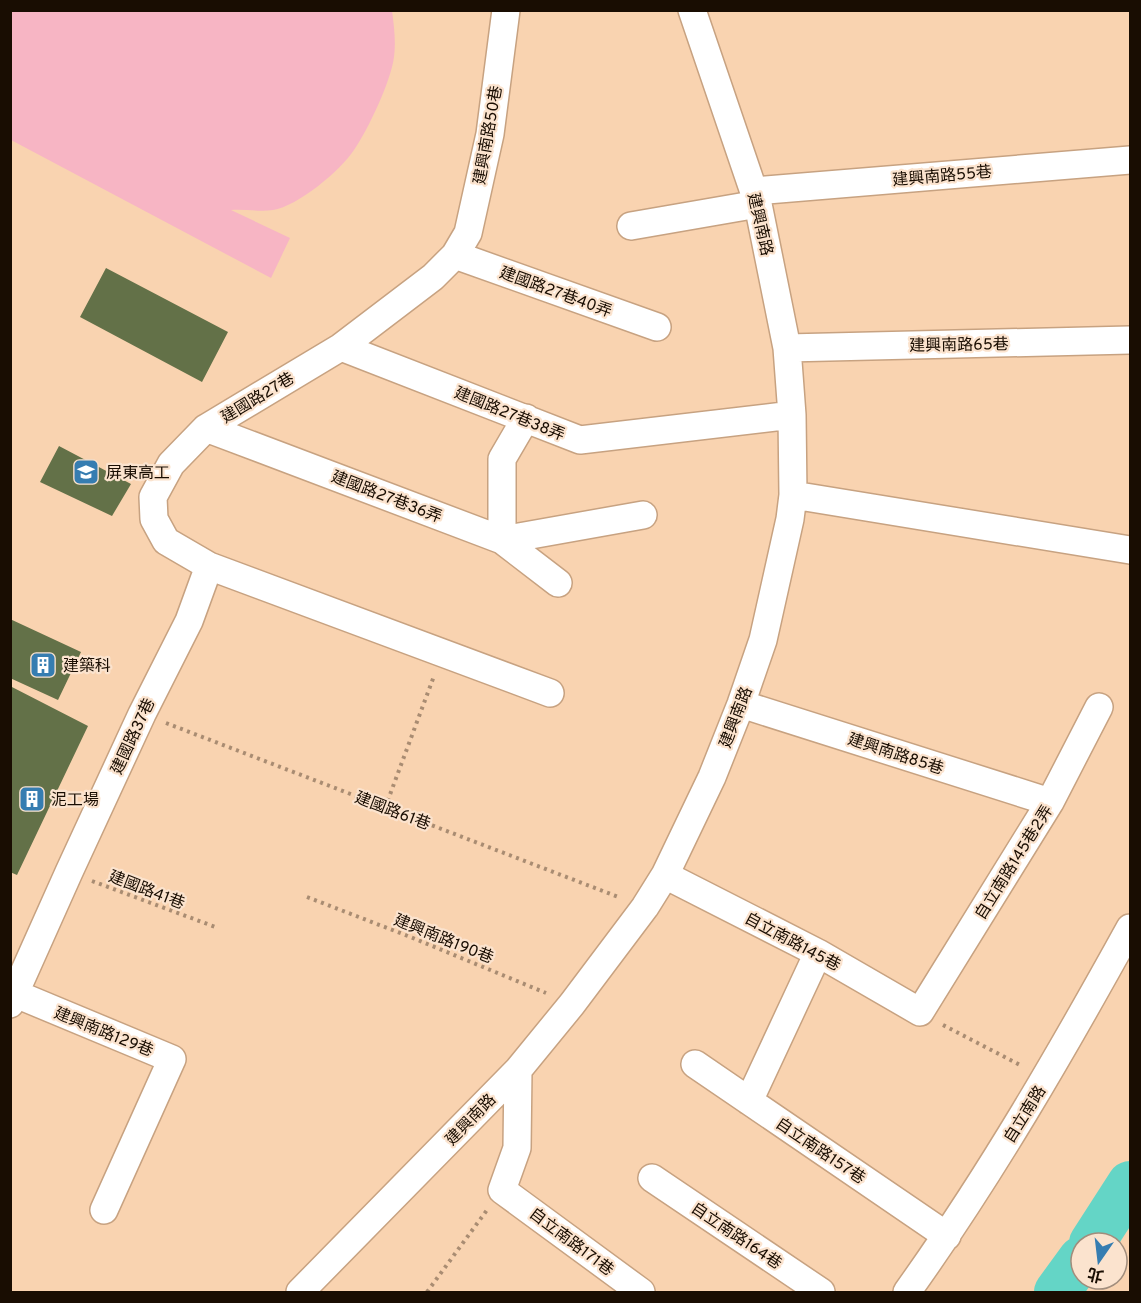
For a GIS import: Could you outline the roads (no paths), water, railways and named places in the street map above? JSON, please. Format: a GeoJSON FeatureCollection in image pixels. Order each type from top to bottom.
{"type":"FeatureCollection","features":[{"type":"Feature","properties":{"kind":"street","name":"建興南路50巷"},"geometry":{"type":"LineString","coordinates":[[455,255],[468,233],[490,134],[506,10]]}},
{"type":"Feature","properties":{"kind":"street","name":"建興南路"},"geometry":{"type":"LineString","coordinates":[[300,1293],[518,1070],[572,1004],[645,907],[665,875],[712,777],[763,640],[790,519],[793,495],[792,415],[787,348],[756,198],[692,10]]}},
{"type":"Feature","properties":{"kind":"street","name":"建興南路55巷"},"geometry":{"type":"LineString","coordinates":[[631,226],[756,198],[1131,160]]}},
{"type":"Feature","properties":{"kind":"street","name":"建國路27巷40弄"},"geometry":{"type":"LineString","coordinates":[[455,255],[657,327]]}},
{"type":"Feature","properties":{"kind":"street","name":"建國路27巷"},"geometry":{"type":"LineString","coordinates":[[209,566],[166,541],[154,519],[153,498],[171,464],[206,428],[341,347],[433,277],[455,255]]}},
{"type":"Feature","properties":{"kind":"street","name":"建興南路65巷"},"geometry":{"type":"LineString","coordinates":[[787,348],[1131,340]]}},
{"type":"Feature","properties":{"kind":"street","name":"建國路27巷38弄"},"geometry":{"type":"LineString","coordinates":[[341,347],[526,418],[579,441],[792,415]]}},
{"type":"Feature","properties":{"kind":"street"},"geometry":{"type":"LineString","coordinates":[[526,418],[502,459],[502,540],[643,515]]}},
{"type":"Feature","properties":{"kind":"street","name":"建國路27巷36弄"},"geometry":{"type":"LineString","coordinates":[[206,428],[502,540],[558,583]]}},
{"type":"Feature","properties":{"kind":"street"},"geometry":{"type":"LineString","coordinates":[[793,495],[1131,550]]}},
{"type":"Feature","properties":{"kind":"street"},"geometry":{"type":"LineString","coordinates":[[209,566],[550,693]]}},
{"type":"Feature","properties":{"kind":"street","name":"建國路37巷"},"geometry":{"type":"LineString","coordinates":[[13,999],[142,714],[189,621],[209,566]]}},
{"type":"Feature","properties":{"kind":"street","name":"建興南路85巷"},"geometry":{"type":"LineString","coordinates":[[741,704],[1050,802]]}},
{"type":"Feature","properties":{"kind":"street","name":"自立南路145巷2弄"},"geometry":{"type":"LineString","coordinates":[[920,1012],[1050,802],[1099,707]]}},
{"type":"Feature","properties":{"kind":"street","name":"自立南路145巷"},"geometry":{"type":"LineString","coordinates":[[665,875],[818,953],[920,1012]]}},
{"type":"Feature","properties":{"kind":"street","name":"自立南路"},"geometry":{"type":"LineString","coordinates":[[907,1293],[947,1236],[1046,1079],[1131,928]]}},
{"type":"Feature","properties":{"kind":"street"},"geometry":{"type":"LineString","coordinates":[[749,1101],[818,953]]}},
{"type":"Feature","properties":{"kind":"street","name":"建興南路129巷"},"geometry":{"type":"LineString","coordinates":[[13,999],[172,1059],[104,1210]]}},
{"type":"Feature","properties":{"kind":"street","name":"自立南路157巷"},"geometry":{"type":"LineString","coordinates":[[694,1064],[947,1236]]}},
{"type":"Feature","properties":{"kind":"street","name":"自立南路171巷"},"geometry":{"type":"LineString","coordinates":[[518,1070],[517,1148],[502,1190],[641,1293]]}},
{"type":"Feature","properties":{"kind":"street","name":"自立南路164巷"},"geometry":{"type":"LineString","coordinates":[[652,1178],[821,1293]]}},
{"type":"Feature","properties":{"kind":"waterway"},"geometry":{"type":"LineString","coordinates":[[1100,1231],[1130,1184]]}},
{"type":"Feature","properties":{"kind":"waterway"},"geometry":{"type":"LineString","coordinates":[[1057,1292],[1069,1276]]}},
{"type":"Feature","properties":{"kind":"place","name":"屏東高工"},"geometry":{"type":"Point","coordinates":[86,472]}},
{"type":"Feature","properties":{"kind":"place","name":"建築科"},"geometry":{"type":"Point","coordinates":[43,665]}},
{"type":"Feature","properties":{"kind":"place","name":"泥工場"},"geometry":{"type":"Point","coordinates":[32,799]}}]}
